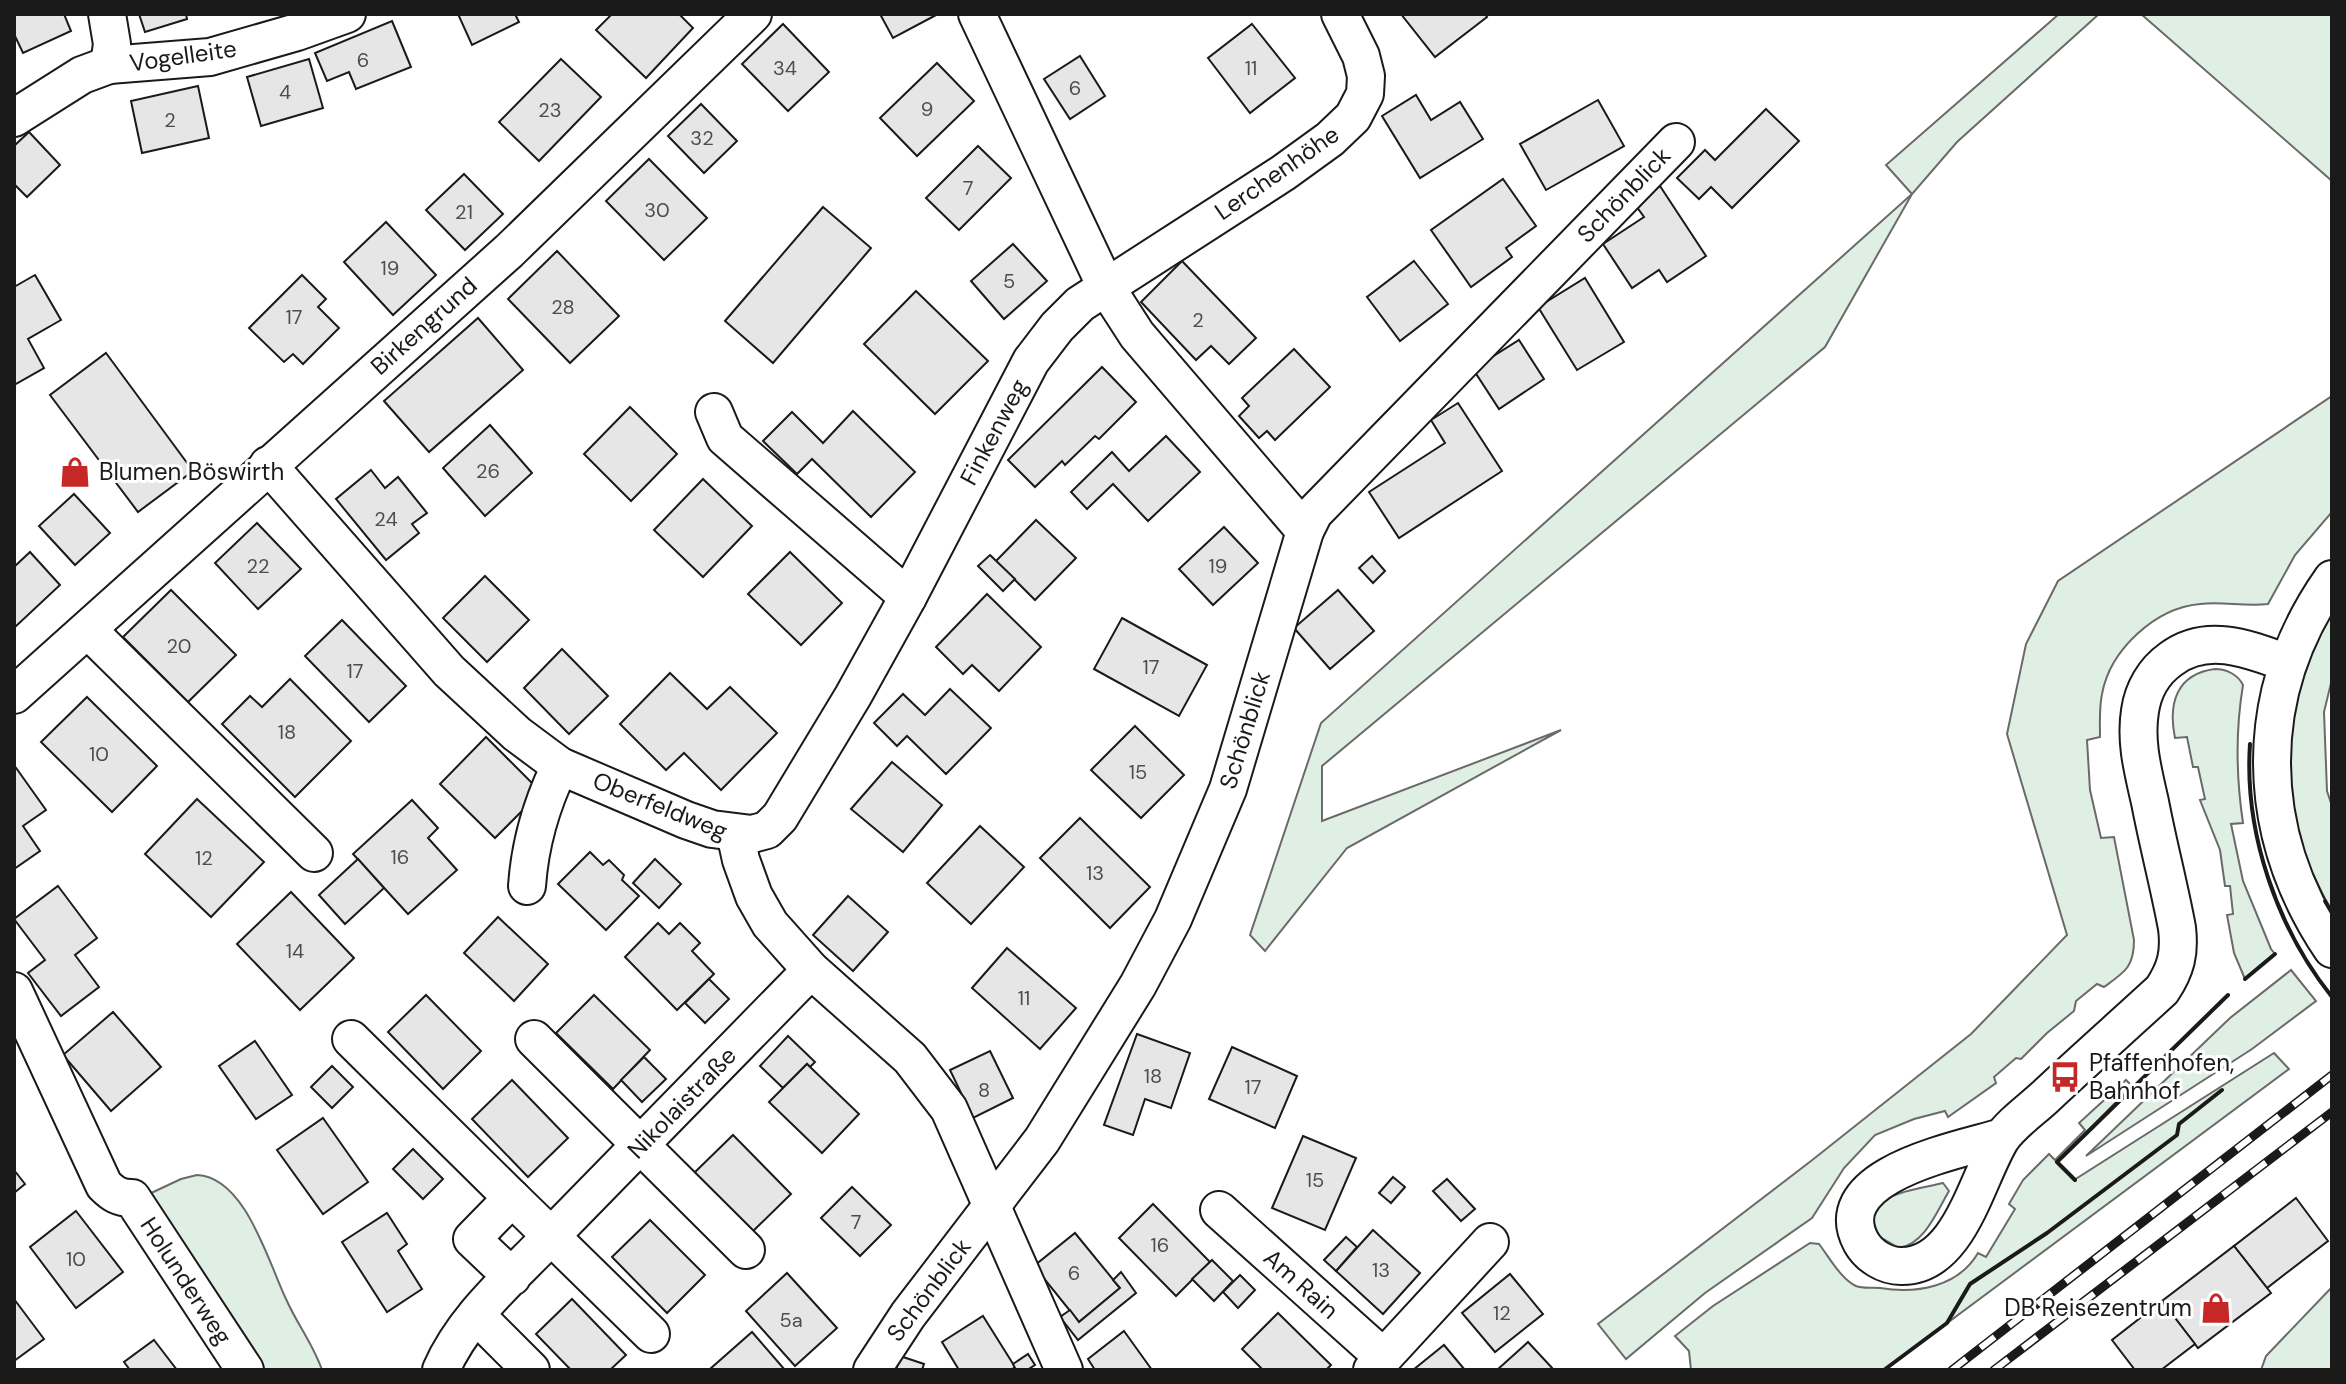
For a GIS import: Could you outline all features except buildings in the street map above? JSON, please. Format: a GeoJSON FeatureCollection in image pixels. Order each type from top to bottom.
{"type":"FeatureCollection","features":[{"type":"Feature","properties":{"kind":"street"},"geometry":{"type":"LineString","coordinates":[[107,14],[112,44],[109,65]]}},
{"type":"Feature","properties":{"kind":"street","name":"Vogelleite"},"geometry":{"type":"LineString","coordinates":[[14,118],[82,75],[109,65],[210,57],[347,14]]}},
{"type":"Feature","properties":{"kind":"street","name":"Birkengrund"},"geometry":{"type":"LineString","coordinates":[[14,695],[520,240],[753,14]]}},
{"type":"Feature","properties":{"kind":"street"},"geometry":{"type":"LineString","coordinates":[[977,14],[1106,287],[1137,335],[1305,531]]}},
{"type":"Feature","properties":{"kind":"street","name":"Lerchenhöhe"},"geometry":{"type":"LineString","coordinates":[[1106,287],[1283,173],[1330,139],[1353,117],[1365,94],[1366,76],[1361,56],[1340,14]]}},
{"type":"Feature","properties":{"kind":"street","name":"Schönblick"},"geometry":{"type":"LineString","coordinates":[[872,1370],[908,1315],[993,1208],[1042,1140],[1088,1070],[1173,919],[1228,789],[1305,531],[1314,513],[1676,142]]}},
{"type":"Feature","properties":{"kind":"street","name":"Finkenweg"},"geometry":{"type":"LineString","coordinates":[[735,833],[752,834],[767,830],[780,817],[908,597],[1031,361],[1068,315],[1106,287]]}},
{"type":"Feature","properties":{"kind":"street"},"geometry":{"type":"LineString","coordinates":[[714,412],[725,438],[908,597]]}},
{"type":"Feature","properties":{"kind":"street","name":"Oberfeldweg"},"geometry":{"type":"LineString","coordinates":[[268,465],[449,671],[508,727],[560,766],[686,820],[735,833],[754,896],[770,924],[811,970],[910,1058],[949,1109],[1064,1370]]}},
{"type":"Feature","properties":{"kind":"street"},"geometry":{"type":"LineString","coordinates":[[2332,579],[2306,621],[2287,663],[2272,736],[2273,796],[2283,845],[2297,882],[2332,949]]}},
{"type":"Feature","properties":{"kind":"street"},"geometry":{"type":"LineString","coordinates":[[88,630],[314,853]]}},
{"type":"Feature","properties":{"kind":"street"},"geometry":{"type":"LineString","coordinates":[[2002,1137],[2162,990],[2177,963],[2177,928],[2139,748],[2140,709],[2150,682],[2167,662],[2185,650],[2203,644],[2232,646],[2287,663]]}},
{"type":"Feature","properties":{"kind":"street"},"geometry":{"type":"LineString","coordinates":[[527,886],[529,853],[536,826],[560,766]]}},
{"type":"Feature","properties":{"kind":"street","name":"Nikolaistraße"},"geometry":{"type":"LineString","coordinates":[[441,1370],[451,1346],[476,1315],[811,970]]}},
{"type":"Feature","properties":{"kind":"street","name":"Holunderweg"},"geometry":{"type":"LineString","coordinates":[[14,991],[104,1185],[113,1195],[132,1198],[245,1370]]}},
{"type":"Feature","properties":{"kind":"street"},"geometry":{"type":"LineString","coordinates":[[351,1039],[651,1334]]}},
{"type":"Feature","properties":{"kind":"street"},"geometry":{"type":"LineString","coordinates":[[534,1039],[746,1250]]}},
{"type":"Feature","properties":{"kind":"street"},"geometry":{"type":"LineString","coordinates":[[512,1198],[472,1239],[512,1277]]}},
{"type":"Feature","properties":{"kind":"street","name":"Am Rain"},"geometry":{"type":"LineString","coordinates":[[1219,1210],[1377,1363],[1490,1242]]}},
{"type":"Feature","properties":{"kind":"street"},"geometry":{"type":"LineString","coordinates":[[476,1315],[531,1370]]}},
{"type":"Feature","properties":{"kind":"green space"},"geometry":{"type":"Polygon","coordinates":[[[2059,14],[2099,14],[1957,142],[1912,194],[1886,165],[2059,14]]]}},
{"type":"Feature","properties":{"kind":"green space"},"geometry":{"type":"Polygon","coordinates":[[[2141,14],[2332,14],[2332,181],[2141,14]]]}},
{"type":"Feature","properties":{"kind":"green space"},"geometry":{"type":"Polygon","coordinates":[[[1912,194],[1825,347],[1322,766],[1322,821],[1561,730],[1347,848],[1265,951],[1250,935],[1321,723],[1912,194]]]}},
{"type":"Feature","properties":{"kind":"green space"},"geometry":{"type":"Polygon","coordinates":[[[2332,396],[2332,512],[2295,555],[2268,604],[2200,604],[2167,614],[2137,634],[2114,662],[2107,678],[2100,705],[2100,737],[2087,740],[2090,790],[2101,838],[2114,837],[2134,940],[2127,968],[2104,987],[2097,984],[2076,1001],[2074,1011],[2021,1059],[2016,1058],[1994,1077],[1996,1083],[1948,1117],[1945,1111],[1914,1119],[1875,1135],[1844,1168],[1812,1218],[1705,1293],[1626,1359],[1598,1324],[1971,1034],[2067,935],[2007,734],[2026,644],[2058,581],[2332,396]]]}},
{"type":"Feature","properties":{"kind":"green space"},"geometry":{"type":"Polygon","coordinates":[[[2332,609],[2332,679],[2324,712],[2327,791],[2332,806],[2332,913],[2306,860],[2291,811],[2289,739],[2306,656],[2332,609]]]}},
{"type":"Feature","properties":{"kind":"green space"},"geometry":{"type":"Polygon","coordinates":[[[2215,669],[2232,673],[2243,685],[2237,754],[2243,823],[2231,824],[2243,881],[2275,954],[2245,979],[2234,953],[2227,915],[2233,914],[2230,886],[2225,886],[2220,850],[2200,800],[2205,799],[2198,767],[2193,767],[2187,737],[2175,738],[2173,725],[2174,703],[2183,684],[2191,677],[2215,669]]]}},
{"type":"Feature","properties":{"kind":"green space"},"geometry":{"type":"Polygon","coordinates":[[[2291,970],[2316,1001],[2252,1049],[2086,1156],[2230,1018],[2291,970]]]}},
{"type":"Feature","properties":{"kind":"green space"},"geometry":{"type":"Polygon","coordinates":[[[2274,1053],[2289,1069],[1884,1370],[1691,1370],[1689,1351],[1675,1336],[1713,1306],[1810,1243],[1819,1244],[1840,1273],[1859,1287],[1908,1290],[1948,1281],[1970,1265],[1978,1253],[1986,1257],[2015,1209],[2009,1204],[2023,1180],[2049,1154],[2055,1160],[2085,1130],[2079,1123],[2126,1080],[2132,1086],[2057,1162],[2074,1180],[2274,1053]]]}},
{"type":"Feature","properties":{"kind":"green space"},"geometry":{"type":"Polygon","coordinates":[[[197,1175],[214,1179],[242,1205],[322,1370],[260,1370],[149,1194],[197,1175]]]}},
{"type":"Feature","properties":{"kind":"green space"},"geometry":{"type":"Polygon","coordinates":[[[1943,1183],[1949,1191],[1929,1226],[1916,1240],[1899,1248],[1880,1237],[1874,1223],[1875,1211],[1881,1203],[1892,1196],[1943,1183]]]}},
{"type":"Feature","properties":{"kind":"green space"},"geometry":{"type":"Polygon","coordinates":[[[2332,1287],[2332,1370],[2261,1370],[2266,1356],[2332,1287]]]}},
{"type":"Feature","properties":{"kind":"railway"},"geometry":{"type":"LineString","coordinates":[[1952,1370],[2332,1075]]}},
{"type":"Feature","properties":{"kind":"railway"},"geometry":{"type":"LineString","coordinates":[[1994,1370],[2332,1112]]}},
{"type":"Feature","properties":{"kind":"wall"},"geometry":{"type":"LineString","coordinates":[[2250,744],[2253,811],[2268,878],[2295,941],[2332,997]]}},
{"type":"Feature","properties":{"kind":"wall"},"geometry":{"type":"LineString","coordinates":[[2325,901],[2332,913]]}},
{"type":"Feature","properties":{"kind":"wall"},"geometry":{"type":"LineString","coordinates":[[2245,979],[2275,954]]}},
{"type":"Feature","properties":{"kind":"wall"},"geometry":{"type":"LineString","coordinates":[[2075,1180],[2057,1162],[2228,995]]}},
{"type":"Feature","properties":{"kind":"wall"},"geometry":{"type":"LineString","coordinates":[[1884,1370],[1947,1323],[1970,1284],[2047,1233],[2177,1135],[2179,1124],[2222,1090]]}},
{"type":"Feature","properties":{"kind":"place","name":"Blumen Böswirth"},"geometry":{"type":"Point","coordinates":[75,472]}},
{"type":"Feature","properties":{"kind":"place","name":"Pfaffenhofen, Bahnhof"},"geometry":{"type":"Point","coordinates":[2065,1077]}},
{"type":"Feature","properties":{"kind":"place","name":"DB Reisezentrum"},"geometry":{"type":"Point","coordinates":[2216,1308]}}]}
